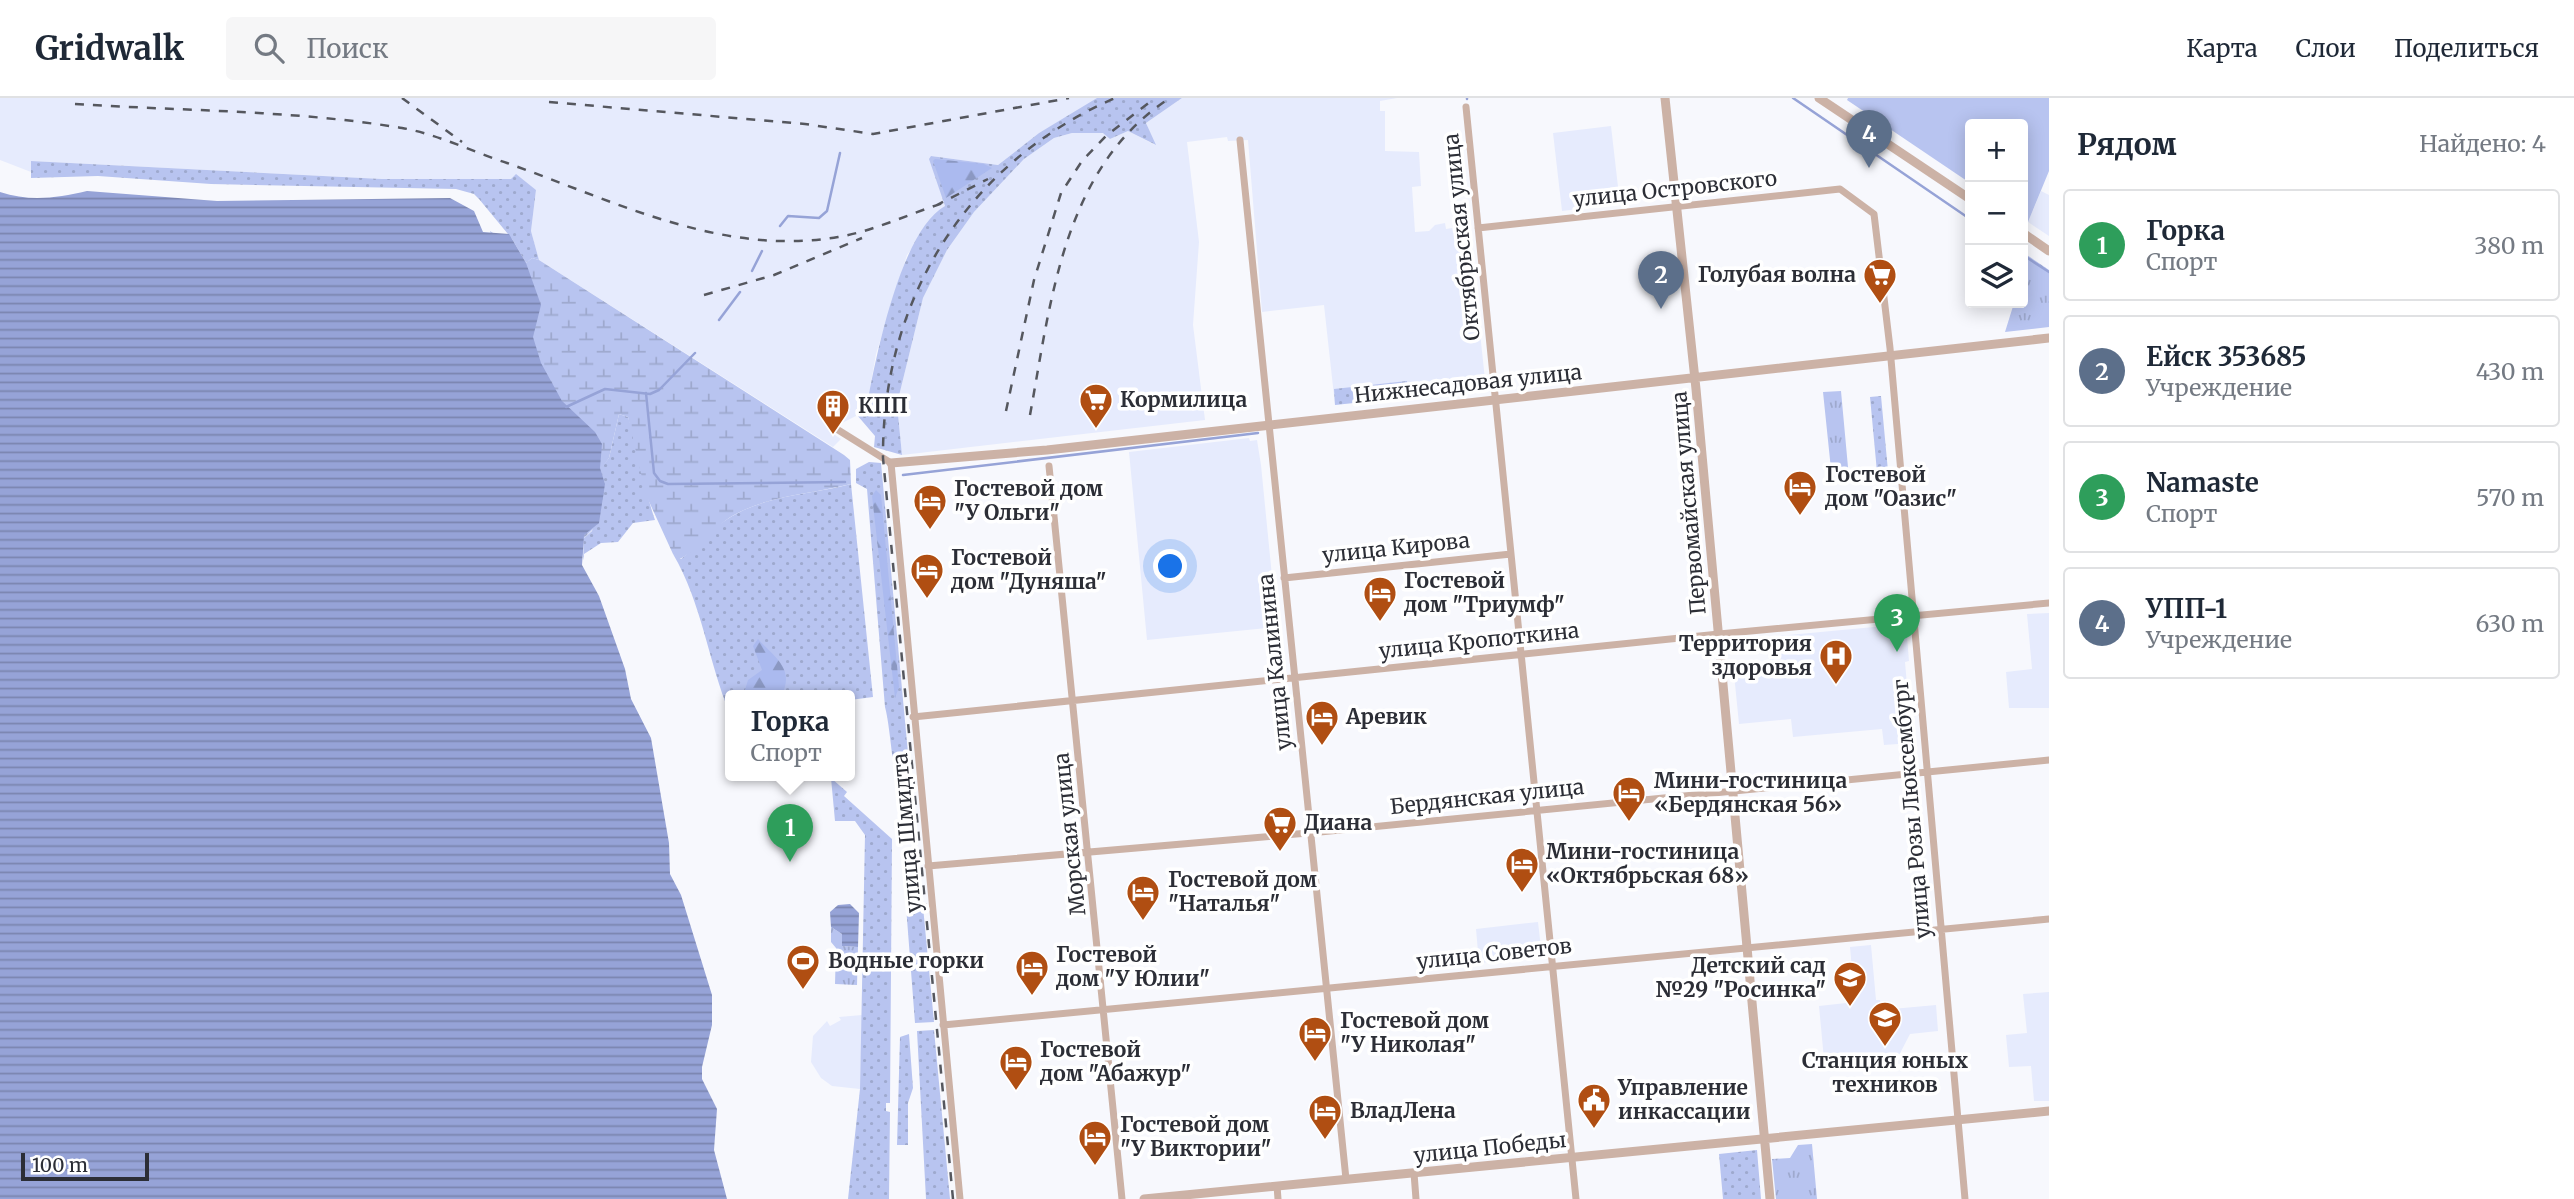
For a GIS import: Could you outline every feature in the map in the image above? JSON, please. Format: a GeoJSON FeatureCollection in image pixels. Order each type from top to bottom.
{"type":"FeatureCollection","features":[{"type":"Feature","properties":{"kind":"street","name":"Первомайская улица"},"geometry":{"type":"LineString","coordinates":[[1665,98],[1695,377],[1770,1199]]}},
{"type":"Feature","properties":{"kind":"street"},"geometry":{"type":"LineString","coordinates":[[1819,98],[1965,195]]}},
{"type":"Feature","properties":{"kind":"street","name":"Октябрьская улица"},"geometry":{"type":"LineString","coordinates":[[1466,107],[1576,1199]]}},
{"type":"Feature","properties":{"kind":"street","name":"улица Калинина"},"geometry":{"type":"LineString","coordinates":[[1240,140],[1346,1179]]}},
{"type":"Feature","properties":{"kind":"street","name":"улица Островского"},"geometry":{"type":"LineString","coordinates":[[1478,228],[1840,189],[1870,209]]}},
{"type":"Feature","properties":{"kind":"street","name":"улица Розы Люксембург"},"geometry":{"type":"LineString","coordinates":[[1870,209],[1876,220],[1965,1199]]}},
{"type":"Feature","properties":{"kind":"street"},"geometry":{"type":"LineString","coordinates":[[2028,236],[2049,251]]}},
{"type":"Feature","properties":{"kind":"street","name":"Нижнесадовая улица"},"geometry":{"type":"LineString","coordinates":[[891,463],[1047,450],[2049,338]]}},
{"type":"Feature","properties":{"kind":"street"},"geometry":{"type":"LineString","coordinates":[[835,428],[891,463]]}},
{"type":"Feature","properties":{"kind":"street","name":"улица Шмидта"},"geometry":{"type":"LineString","coordinates":[[891,463],[960,1199]]}},
{"type":"Feature","properties":{"kind":"street","name":"Морская улица"},"geometry":{"type":"LineString","coordinates":[[1049,467],[1090,852],[1122,1199]]}},
{"type":"Feature","properties":{"kind":"street","name":"улица Кирова"},"geometry":{"type":"LineString","coordinates":[[1284,578],[1511,554]]}},
{"type":"Feature","properties":{"kind":"street","name":"улица Кропоткина"},"geometry":{"type":"LineString","coordinates":[[914,716],[2049,603]]}},
{"type":"Feature","properties":{"kind":"street","name":"Бердянская улица"},"geometry":{"type":"LineString","coordinates":[[928,866],[1310,832],[2049,760]]}},
{"type":"Feature","properties":{"kind":"street","name":"улица Советов"},"geometry":{"type":"LineString","coordinates":[[943,1025],[2049,919]]}},
{"type":"Feature","properties":{"kind":"street","name":"улица Победы"},"geometry":{"type":"LineString","coordinates":[[1144,1199],[2049,1111]]}},
{"type":"Feature","properties":{"kind":"street"},"geometry":{"type":"LineString","coordinates":[[1414,1172],[1416,1199]]}},
{"type":"Feature","properties":{"kind":"street"},"geometry":{"type":"LineString","coordinates":[[1277,1186],[1278,1199]]}},
{"type":"Feature","properties":{"kind":"shaded area"},"geometry":{"type":"Polygon","coordinates":[[[0,98],[1097,100],[1039,133],[998,165],[931,156],[945,206],[907,255],[876,354],[866,411],[838,425],[832,433],[841,439],[833,447],[539,260],[531,231],[536,190],[511,179],[382,179],[31,161],[31,172],[0,160],[0,98]]]}},
{"type":"Feature","properties":{"kind":"shaded area"},"geometry":{"type":"Polygon","coordinates":[[[1182,98],[1397,98],[1380,101],[1380,111],[1385,111],[1385,151],[1419,152],[1421,186],[1412,187],[1415,232],[1429,231],[1435,225],[1445,223],[1446,229],[1452,228],[1453,233],[1469,229],[1486,389],[1335,405],[1324,305],[1262,312],[1248,140],[1228,141],[1227,137],[1187,142],[1199,242],[1193,325],[1205,420],[902,455],[897,404],[923,298],[947,250],[974,212],[1024,159],[1054,138],[1072,133],[1104,133],[1110,139],[1128,131],[1155,145],[1146,123],[1182,98]]]}},
{"type":"Feature","properties":{"kind":"shaded area"},"geometry":{"type":"Polygon","coordinates":[[[1611,126],[1620,204],[1562,211],[1553,133],[1611,126]]]}},
{"type":"Feature","properties":{"kind":"shaded area"},"geometry":{"type":"Polygon","coordinates":[[[87,191],[217,201],[450,198],[474,211],[483,232],[509,234],[526,263],[541,305],[533,337],[541,363],[562,401],[595,432],[602,444],[600,468],[605,484],[599,523],[584,535],[582,565],[599,596],[625,669],[631,699],[651,738],[669,843],[670,874],[681,895],[712,995],[712,1025],[702,1067],[702,1079],[717,1109],[714,1150],[727,1199],[0,1199],[0,192],[44,198],[87,191]]]}},
{"type":"Feature","properties":{"kind":"shaded area"},"geometry":{"type":"Polygon","coordinates":[[[2041,191],[2049,195],[2049,236],[2028,222],[2041,191]]]}},
{"type":"Feature","properties":{"kind":"shaded area"},"geometry":{"type":"Polygon","coordinates":[[[1249,438],[1250,441],[1257,440],[1261,465],[1277,627],[1147,640],[1129,452],[1249,438]]]}},
{"type":"Feature","properties":{"kind":"shaded area"},"geometry":{"type":"Polygon","coordinates":[[[2049,613],[2049,708],[2009,708],[2006,672],[2032,669],[2027,614],[2049,613]]]}},
{"type":"Feature","properties":{"kind":"shaded area"},"geometry":{"type":"Polygon","coordinates":[[[1906,624],[1909,661],[1905,662],[1912,743],[1884,745],[1882,729],[1793,737],[1791,719],[1739,724],[1734,674],[1771,671],[1768,637],[1906,624]]]}},
{"type":"Feature","properties":{"kind":"shaded area"},"geometry":{"type":"Polygon","coordinates":[[[850,904],[859,913],[858,947],[842,946],[842,934],[831,927],[830,912],[838,905],[850,904]]]}},
{"type":"Feature","properties":{"kind":"shaded area"},"geometry":{"type":"Polygon","coordinates":[[[1538,922],[1542,957],[1479,963],[1476,929],[1538,922]]]}},
{"type":"Feature","properties":{"kind":"shaded area"},"geometry":{"type":"Polygon","coordinates":[[[1871,945],[1876,1000],[1880,1000],[1881,1010],[1936,1005],[1938,1031],[1910,1034],[1895,1063],[1825,1070],[1819,1006],[1855,1002],[1850,947],[1871,945]]]}},
{"type":"Feature","properties":{"kind":"shaded area"},"geometry":{"type":"Polygon","coordinates":[[[2049,992],[2049,1101],[2034,1101],[2031,1066],[2009,1067],[2006,1035],[2027,1033],[2023,994],[2049,992]]]}},
{"type":"Feature","properties":{"kind":"shaded area"},"geometry":{"type":"Polygon","coordinates":[[[862,1015],[860,1089],[832,1086],[821,1078],[811,1062],[813,1036],[827,1021],[830,1026],[841,1020],[839,1017],[862,1015]]]}},
{"type":"Feature","properties":{"kind":"green space"},"geometry":{"type":"Polygon","coordinates":[[[1097,98],[1182,98],[1146,123],[1156,145],[1128,131],[1110,139],[1103,133],[1072,133],[1054,138],[1024,159],[974,212],[947,250],[923,298],[897,404],[902,455],[874,447],[875,436],[857,415],[866,410],[883,331],[903,269],[929,220],[945,206],[929,159],[931,156],[998,165],[1039,133],[1097,98]]]}},
{"type":"Feature","properties":{"kind":"green space"},"geometry":{"type":"Polygon","coordinates":[[[2049,98],[2049,171],[2028,222],[2028,119],[1965,119],[1965,180],[1847,100],[2049,98]]]}},
{"type":"Feature","properties":{"kind":"green space"},"geometry":{"type":"Polygon","coordinates":[[[935,159],[984,164],[992,168],[946,198],[933,161],[935,159]]]}},
{"type":"Feature","properties":{"kind":"green space"},"geometry":{"type":"Polygon","coordinates":[[[31,161],[382,179],[511,179],[516,174],[536,190],[531,231],[539,260],[532,258],[526,263],[512,239],[479,199],[474,194],[456,189],[211,184],[98,176],[31,178],[31,161]]]}},
{"type":"Feature","properties":{"kind":"green space"},"geometry":{"type":"Polygon","coordinates":[[[490,231],[496,235],[509,234],[526,263],[532,258],[539,260],[844,455],[850,460],[851,484],[777,499],[748,508],[727,520],[679,559],[673,554],[646,495],[628,417],[619,414],[609,458],[601,469],[605,484],[599,523],[583,539],[584,560],[490,231]]]}},
{"type":"Feature","properties":{"kind":"green space"},"geometry":{"type":"Polygon","coordinates":[[[2028,256],[2049,270],[2049,327],[2005,332],[2012,308],[2028,308],[2028,256]]]}},
{"type":"Feature","properties":{"kind":"green space"},"geometry":{"type":"Polygon","coordinates":[[[1407,381],[1408,390],[1479,382],[1480,389],[1335,405],[1334,389],[1407,381]]]}},
{"type":"Feature","properties":{"kind":"green space"},"geometry":{"type":"Polygon","coordinates":[[[1841,391],[1849,478],[1832,479],[1823,392],[1841,391]]]}},
{"type":"Feature","properties":{"kind":"green space"},"geometry":{"type":"Polygon","coordinates":[[[1881,396],[1888,471],[1877,472],[1870,397],[1881,396]]]}},
{"type":"Feature","properties":{"kind":"green space"},"geometry":{"type":"Polygon","coordinates":[[[619,414],[628,417],[655,520],[633,523],[618,542],[601,543],[584,554],[583,539],[592,531],[605,484],[600,469],[609,458],[619,414]]]}},
{"type":"Feature","properties":{"kind":"green space"},"geometry":{"type":"Polygon","coordinates":[[[869,462],[881,463],[914,818],[912,823],[906,816],[897,789],[885,707],[867,489],[856,483],[856,469],[869,462]]]}},
{"type":"Feature","properties":{"kind":"green space"},"geometry":{"type":"Polygon","coordinates":[[[851,484],[873,697],[855,699],[855,690],[725,690],[725,702],[691,592],[673,554],[681,559],[720,524],[740,512],[755,505],[851,484]]]}},
{"type":"Feature","properties":{"kind":"green space"},"geometry":{"type":"Polygon","coordinates":[[[876,490],[881,495],[899,687],[895,698],[872,496],[876,490]]]}},
{"type":"Feature","properties":{"kind":"green space"},"geometry":{"type":"Polygon","coordinates":[[[758,639],[781,664],[786,678],[784,690],[745,690],[748,680],[762,670],[753,646],[758,639]]]}},
{"type":"Feature","properties":{"kind":"green space"},"geometry":{"type":"Polygon","coordinates":[[[831,781],[847,792],[844,796],[892,839],[890,1103],[886,1103],[886,1111],[890,1112],[889,1199],[848,1199],[860,1089],[865,835],[855,821],[835,821],[831,781]]]}},
{"type":"Feature","properties":{"kind":"green space"},"geometry":{"type":"Polygon","coordinates":[[[918,854],[934,1022],[915,1023],[904,880],[909,863],[918,854]]]}},
{"type":"Feature","properties":{"kind":"green space"},"geometry":{"type":"Polygon","coordinates":[[[831,927],[842,934],[842,946],[858,947],[857,985],[835,984],[836,948],[831,942],[831,927]]]}},
{"type":"Feature","properties":{"kind":"green space"},"geometry":{"type":"Polygon","coordinates":[[[934,1030],[950,1199],[926,1199],[917,1031],[934,1030]]]}},
{"type":"Feature","properties":{"kind":"green space"},"geometry":{"type":"Polygon","coordinates":[[[909,1034],[913,1088],[908,1103],[908,1145],[897,1145],[900,1037],[909,1034]]]}},
{"type":"Feature","properties":{"kind":"green space"},"geometry":{"type":"Polygon","coordinates":[[[1812,1144],[1817,1199],[1776,1199],[1772,1159],[1790,1158],[1798,1145],[1812,1144]]]}},
{"type":"Feature","properties":{"kind":"green space"},"geometry":{"type":"Polygon","coordinates":[[[1757,1150],[1761,1199],[1723,1199],[1719,1154],[1757,1150]]]}},
{"type":"Feature","properties":{"kind":"waterway"},"geometry":{"type":"LineString","coordinates":[[1793,98],[1965,216]]}},
{"type":"Feature","properties":{"kind":"waterway"},"geometry":{"type":"LineString","coordinates":[[780,226],[788,216],[819,218],[827,211],[840,153]]}},
{"type":"Feature","properties":{"kind":"waterway"},"geometry":{"type":"LineString","coordinates":[[752,271],[762,251]]}},
{"type":"Feature","properties":{"kind":"waterway"},"geometry":{"type":"LineString","coordinates":[[2028,258],[2049,272]]}},
{"type":"Feature","properties":{"kind":"waterway"},"geometry":{"type":"LineString","coordinates":[[719,320],[740,292]]}},
{"type":"Feature","properties":{"kind":"waterway"},"geometry":{"type":"LineString","coordinates":[[566,407],[605,389],[650,394],[659,390],[695,353]]}},
{"type":"Feature","properties":{"kind":"waterway"},"geometry":{"type":"LineString","coordinates":[[646,393],[654,473],[660,481],[668,484],[845,482]]}},
{"type":"Feature","properties":{"kind":"waterway"},"geometry":{"type":"LineString","coordinates":[[903,475],[1258,433]]}},
{"type":"Feature","properties":{"kind":"railway"},"geometry":{"type":"LineString","coordinates":[[402,98],[462,142]]}},
{"type":"Feature","properties":{"kind":"railway"},"geometry":{"type":"LineString","coordinates":[[549,102],[805,124],[873,134],[1069,98]]}},
{"type":"Feature","properties":{"kind":"railway"},"geometry":{"type":"LineString","coordinates":[[953,1199],[883,458],[887,399],[898,343],[917,291],[944,242],[977,198],[1017,159],[1063,125],[1115,98]]}},
{"type":"Feature","properties":{"kind":"railway"},"geometry":{"type":"LineString","coordinates":[[1006,411],[1034,280],[1061,193],[1082,161],[1106,136],[1155,98]]}},
{"type":"Feature","properties":{"kind":"railway"},"geometry":{"type":"LineString","coordinates":[[1030,415],[1055,283],[1084,199],[1106,161],[1134,127],[1170,98]]}},
{"type":"Feature","properties":{"kind":"railway"},"geometry":{"type":"LineString","coordinates":[[75,104],[280,114],[402,128],[442,139],[627,208],[710,232],[752,239],[795,241],[838,237],[878,227],[943,203]]}},
{"type":"Feature","properties":{"kind":"railway"},"geometry":{"type":"LineString","coordinates":[[935,206],[988,179]]}},
{"type":"Feature","properties":{"kind":"railway"},"geometry":{"type":"LineString","coordinates":[[704,295],[774,275],[862,238]]}},
{"type":"Feature","properties":{"kind":"place","name":"УПП-1"},"geometry":{"type":"Point","coordinates":[1869,168]}},
{"type":"Feature","properties":{"kind":"place","name":"Голубая волна"},"geometry":{"type":"Point","coordinates":[1880,305]}},
{"type":"Feature","properties":{"kind":"place","name":"Ейск 353685"},"geometry":{"type":"Point","coordinates":[1661,309]}},
{"type":"Feature","properties":{"kind":"place","name":"Кормилица"},"geometry":{"type":"Point","coordinates":[1096,430]}},
{"type":"Feature","properties":{"kind":"place","name":"КПП"},"geometry":{"type":"Point","coordinates":[833,436]}},
{"type":"Feature","properties":{"kind":"place","name":"Гостевой дом \"Оазис\""},"geometry":{"type":"Point","coordinates":[1800,517]}},
{"type":"Feature","properties":{"kind":"place","name":"Гостевой дом \"У Ольги\""},"geometry":{"type":"Point","coordinates":[930,531]}},
{"type":"Feature","properties":{"kind":"place","name":"Гостевой дом \"Дуняша\""},"geometry":{"type":"Point","coordinates":[927,600]}},
{"type":"Feature","properties":{"kind":"place","name":"Гостевой дом \"Триумф\""},"geometry":{"type":"Point","coordinates":[1380,623]}},
{"type":"Feature","properties":{"kind":"place","name":"Namaste"},"geometry":{"type":"Point","coordinates":[1897,652]}},
{"type":"Feature","properties":{"kind":"place","name":"Территория здоровья"},"geometry":{"type":"Point","coordinates":[1836,686]}},
{"type":"Feature","properties":{"kind":"place","name":"Аревик"},"geometry":{"type":"Point","coordinates":[1322,747]}},
{"type":"Feature","properties":{"kind":"place","name":"Мини-гостиница «Бердянская 56»"},"geometry":{"type":"Point","coordinates":[1629,823]}},
{"type":"Feature","properties":{"kind":"place","name":"Диана"},"geometry":{"type":"Point","coordinates":[1280,853]}},
{"type":"Feature","properties":{"kind":"place","name":"Горка"},"geometry":{"type":"Point","coordinates":[790,862]}},
{"type":"Feature","properties":{"kind":"place","name":"Мини-гостиница «Октябрьская 68»"},"geometry":{"type":"Point","coordinates":[1522,894]}},
{"type":"Feature","properties":{"kind":"place","name":"Гостевой дом \"Наталья\""},"geometry":{"type":"Point","coordinates":[1143,922]}},
{"type":"Feature","properties":{"kind":"place","name":"Водные горки"},"geometry":{"type":"Point","coordinates":[803,991]}},
{"type":"Feature","properties":{"kind":"place","name":"Гостевой дом \"У Юлии\""},"geometry":{"type":"Point","coordinates":[1032,997]}},
{"type":"Feature","properties":{"kind":"place","name":"Детский сад №29 \"Росинка\""},"geometry":{"type":"Point","coordinates":[1850,1008]}},
{"type":"Feature","properties":{"kind":"place","name":"Станция юных техников"},"geometry":{"type":"Point","coordinates":[1885,1048]}},
{"type":"Feature","properties":{"kind":"place","name":"Гостевой дом \"У Николая\""},"geometry":{"type":"Point","coordinates":[1315,1063]}},
{"type":"Feature","properties":{"kind":"place","name":"Гостевой дом \"Абажур\""},"geometry":{"type":"Point","coordinates":[1016,1092]}},
{"type":"Feature","properties":{"kind":"place","name":"Управление инкассации"},"geometry":{"type":"Point","coordinates":[1594,1130]}},
{"type":"Feature","properties":{"kind":"place","name":"ВладЛена"},"geometry":{"type":"Point","coordinates":[1325,1141]}},
{"type":"Feature","properties":{"kind":"place","name":"Гостевой дом \"У Виктории\""},"geometry":{"type":"Point","coordinates":[1095,1167]}}]}
